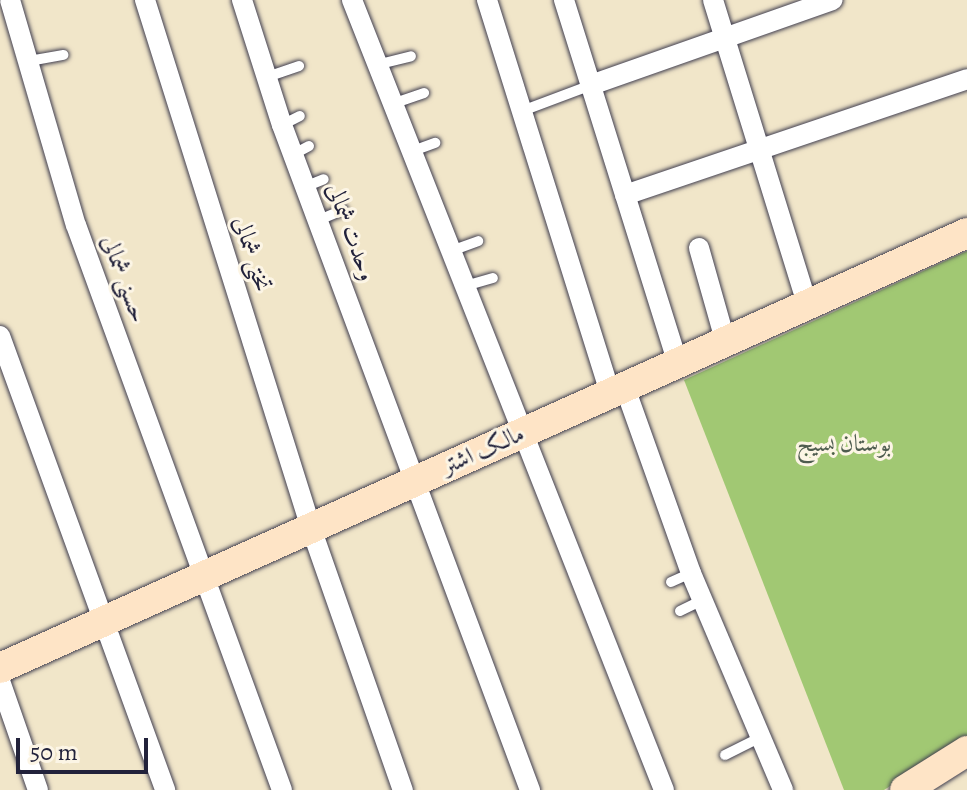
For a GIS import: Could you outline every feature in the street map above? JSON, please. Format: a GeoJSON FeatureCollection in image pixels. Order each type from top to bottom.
{"type":"FeatureCollection","features":[{"type":"Feature","properties":{"kind":"street","name":"حسنی شمالی"},"geometry":{"type":"LineString","coordinates":[[10,0],[76,225],[282,790]]}},
{"type":"Feature","properties":{"kind":"street","name":"تختی شمالی"},"geometry":{"type":"LineString","coordinates":[[145,0],[310,525],[403,790]]}},
{"type":"Feature","properties":{"kind":"street","name":"وحدت شمالی"},"geometry":{"type":"LineString","coordinates":[[242,0],[267,77],[291,121],[316,182],[319,220],[530,790]]}},
{"type":"Feature","properties":{"kind":"street"},"geometry":{"type":"LineString","coordinates":[[352,0],[408,152],[524,432],[664,790]]}},
{"type":"Feature","properties":{"kind":"street"},"geometry":{"type":"LineString","coordinates":[[487,0],[617,388],[783,790]]}},
{"type":"Feature","properties":{"kind":"street"},"geometry":{"type":"LineString","coordinates":[[564,0],[677,361]]}},
{"type":"Feature","properties":{"kind":"street"},"geometry":{"type":"LineString","coordinates":[[713,0],[807,303]]}},
{"type":"Feature","properties":{"kind":"street"},"geometry":{"type":"LineString","coordinates":[[591,85],[832,0]]}},
{"type":"Feature","properties":{"kind":"street"},"geometry":{"type":"LineString","coordinates":[[625,195],[967,79]]}},
{"type":"Feature","properties":{"kind":"street","name":"مالک اشتر"},"geometry":{"type":"LineString","coordinates":[[0,668],[203,572],[967,233]]}},
{"type":"Feature","properties":{"kind":"street"},"geometry":{"type":"LineString","coordinates":[[699,248],[725,340]]}},
{"type":"Feature","properties":{"kind":"street"},"geometry":{"type":"LineString","coordinates":[[0,336],[165,790]]}},
{"type":"Feature","properties":{"kind":"street"},"geometry":{"type":"LineString","coordinates":[[0,681],[38,790]]}},
{"type":"Feature","properties":{"kind":"street"},"geometry":{"type":"LineString","coordinates":[[905,790],[967,751]]}},
{"type":"Feature","properties":{"kind":"lane"},"geometry":{"type":"LineString","coordinates":[[29,61],[63,55]]}},
{"type":"Feature","properties":{"kind":"lane"},"geometry":{"type":"LineString","coordinates":[[376,65],[411,56]]}},
{"type":"Feature","properties":{"kind":"lane"},"geometry":{"type":"LineString","coordinates":[[267,77],[299,66]]}},
{"type":"Feature","properties":{"kind":"lane"},"geometry":{"type":"LineString","coordinates":[[522,111],[591,85]]}},
{"type":"Feature","properties":{"kind":"lane"},"geometry":{"type":"LineString","coordinates":[[390,105],[424,93]]}},
{"type":"Feature","properties":{"kind":"lane"},"geometry":{"type":"LineString","coordinates":[[408,152],[435,143]]}},
{"type":"Feature","properties":{"kind":"lane"},"geometry":{"type":"LineString","coordinates":[[319,220],[343,210]]}},
{"type":"Feature","properties":{"kind":"lane"},"geometry":{"type":"LineString","coordinates":[[449,252],[478,241]]}},
{"type":"Feature","properties":{"kind":"lane"},"geometry":{"type":"LineString","coordinates":[[463,287],[493,278]]}},
{"type":"Feature","properties":{"kind":"lane"},"geometry":{"type":"LineString","coordinates":[[671,582],[691,573]]}},
{"type":"Feature","properties":{"kind":"lane"},"geometry":{"type":"LineString","coordinates":[[680,611],[703,600]]}},
{"type":"Feature","properties":{"kind":"lane"},"geometry":{"type":"LineString","coordinates":[[725,755],[761,737]]}},
{"type":"Feature","properties":{"kind":"green space","name":"بوستان بسیج"},"geometry":{"type":"Polygon","coordinates":[[[967,251],[967,738],[884,790],[844,790],[684,380],[967,251]]]}}]}
